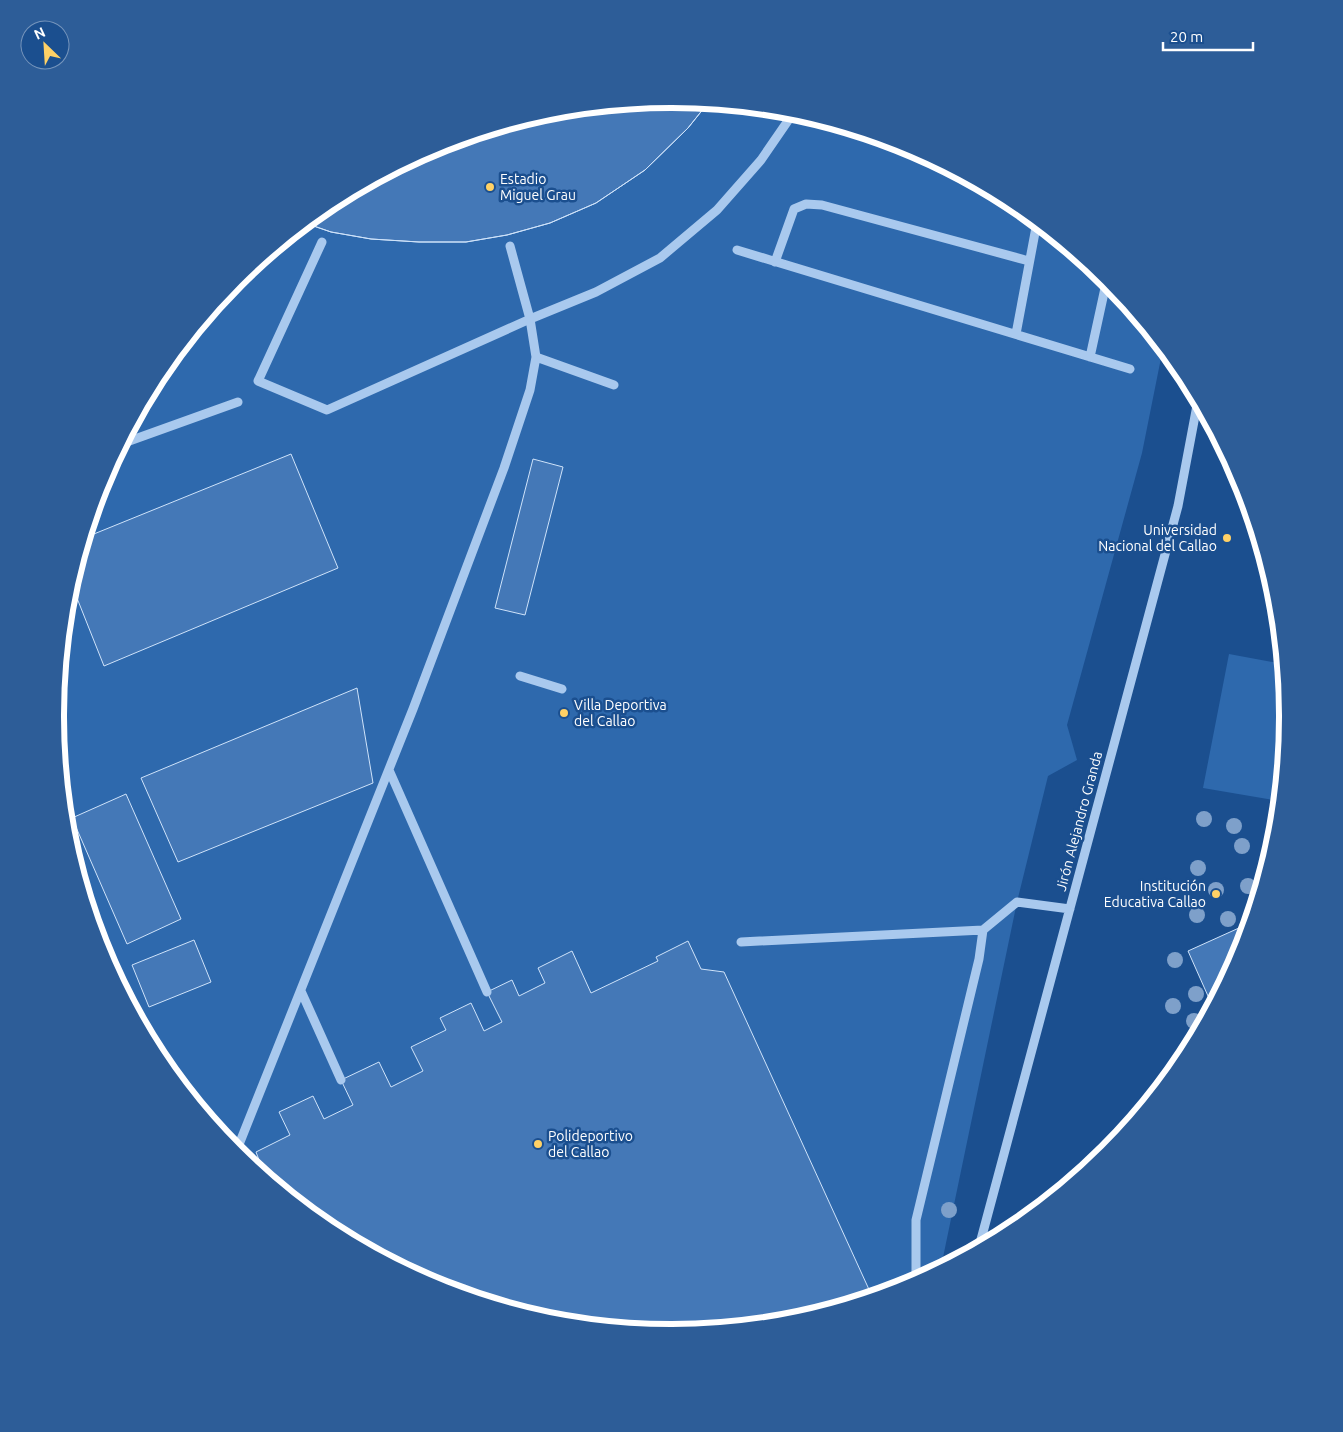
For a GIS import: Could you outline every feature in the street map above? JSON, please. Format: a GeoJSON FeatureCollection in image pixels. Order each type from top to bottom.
{"type":"FeatureCollection","features":[{"type":"Feature","properties":{"kind":"street"},"geometry":{"type":"LineString","coordinates":[[322,242],[258,382],[328,410],[530,319],[596,292],[660,258],[717,210],[761,160],[789,120]]}},
{"type":"Feature","properties":{"kind":"street"},"geometry":{"type":"LineString","coordinates":[[775,262],[794,209],[806,204],[822,206],[1029,261]]}},
{"type":"Feature","properties":{"kind":"street"},"geometry":{"type":"LineString","coordinates":[[1016,334],[1035,230]]}},
{"type":"Feature","properties":{"kind":"street"},"geometry":{"type":"LineString","coordinates":[[239,1143],[389,770],[504,468],[530,390],[536,357],[530,319],[510,246]]}},
{"type":"Feature","properties":{"kind":"street"},"geometry":{"type":"LineString","coordinates":[[737,250],[1130,369]]}},
{"type":"Feature","properties":{"kind":"street"},"geometry":{"type":"LineString","coordinates":[[1090,357],[1105,290]]}},
{"type":"Feature","properties":{"kind":"street"},"geometry":{"type":"LineString","coordinates":[[536,357],[614,386]]}},
{"type":"Feature","properties":{"kind":"street"},"geometry":{"type":"LineString","coordinates":[[129,441],[238,402]]}},
{"type":"Feature","properties":{"kind":"street","name":"Jirón Alejandro Granda"},"geometry":{"type":"LineString","coordinates":[[981,1238],[1178,506],[1196,409]]}},
{"type":"Feature","properties":{"kind":"street"},"geometry":{"type":"LineString","coordinates":[[520,676],[562,689]]}},
{"type":"Feature","properties":{"kind":"street"},"geometry":{"type":"LineString","coordinates":[[389,770],[487,992]]}},
{"type":"Feature","properties":{"kind":"street"},"geometry":{"type":"LineString","coordinates":[[742,942],[983,930],[1017,902],[1070,910]]}},
{"type":"Feature","properties":{"kind":"street"},"geometry":{"type":"LineString","coordinates":[[916,1272],[916,1220],[979,959],[983,930]]}},
{"type":"Feature","properties":{"kind":"street"},"geometry":{"type":"LineString","coordinates":[[300,991],[342,1080]]}},
{"type":"Feature","properties":{"kind":"shaded area","name":"Villa Deportiva del Callao"},"geometry":{"type":"Polygon","coordinates":[[[672,108],[711,110],[751,113],[829,129],[904,155],[940,171],[1009,211],[1072,259],[1101,286],[1128,315],[1161,356],[1142,453],[1067,725],[1077,760],[1048,776],[1017,902],[943,1260],[940,1261],[867,1291],[829,1303],[751,1319],[711,1322],[672,1324],[592,1319],[514,1303],[476,1291],[403,1261],[368,1242],[334,1221],[271,1173],[242,1146],[189,1086],[166,1054],[126,985],[110,949],[84,873],[75,835],[65,756],[65,676],[69,637],[75,597],[96,521],[126,447],[145,412],[189,346],[215,315],[271,259],[302,234],[334,211],[392,177],[490,137],[514,129],[592,113],[672,108]]]}},
{"type":"Feature","properties":{"kind":"shaded area"},"geometry":{"type":"Polygon","coordinates":[[[1229,654],[1277,663],[1279,716],[1278,756],[1273,800],[1203,788],[1229,654]]]}},
{"type":"Feature","properties":{"kind":"building","name":"Estadio Miguel Grau"},"geometry":{"type":"Polygon","coordinates":[[[672,108],[703,110],[688,128],[645,170],[596,203],[550,223],[507,235],[466,242],[371,239],[331,232],[313,226],[368,190],[403,171],[476,141],[514,129],[592,113],[672,108]]]}},
{"type":"Feature","properties":{"kind":"building","name":"Estadio Miguel Grau"},"geometry":{"type":"Polygon","coordinates":[[[672,108],[703,110],[688,128],[645,170],[596,203],[550,223],[507,235],[466,242],[371,239],[331,232],[313,226],[368,190],[403,171],[476,141],[514,129],[592,113],[672,108]]]}},
{"type":"Feature","properties":{"kind":"building"},"geometry":{"type":"Polygon","coordinates":[[[291,454],[338,568],[104,666],[76,595],[92,535],[291,454]]]}},
{"type":"Feature","properties":{"kind":"building"},"geometry":{"type":"Polygon","coordinates":[[[533,459],[563,467],[525,615],[495,608],[533,459]]]}},
{"type":"Feature","properties":{"kind":"building"},"geometry":{"type":"Polygon","coordinates":[[[357,688],[373,783],[178,862],[141,778],[357,688]]]}},
{"type":"Feature","properties":{"kind":"building"},"geometry":{"type":"Polygon","coordinates":[[[126,794],[181,919],[127,944],[72,818],[126,794]]]}},
{"type":"Feature","properties":{"kind":"building"},"geometry":{"type":"Polygon","coordinates":[[[1241,927],[1209,999],[1188,951],[1241,927]]]}},
{"type":"Feature","properties":{"kind":"building"},"geometry":{"type":"Polygon","coordinates":[[[194,940],[211,982],[149,1007],[132,965],[194,940]]]}},
{"type":"Feature","properties":{"kind":"building","name":"Polideportivo del Callao"},"geometry":{"type":"Polygon","coordinates":[[[688,941],[701,969],[724,972],[869,1290],[829,1303],[790,1312],[751,1319],[711,1322],[672,1324],[632,1322],[592,1319],[553,1312],[514,1303],[476,1291],[403,1261],[334,1221],[302,1198],[258,1161],[256,1152],[290,1135],[279,1112],[313,1096],[324,1119],[353,1105],[341,1080],[379,1062],[391,1087],[423,1071],[411,1047],[446,1030],[440,1018],[471,1003],[484,1031],[502,1022],[487,992],[512,980],[519,996],[545,983],[538,968],[572,951],[591,993],[658,961],[656,957],[688,941]]]}},
{"type":"Feature","properties":{"kind":"place","name":"Estadio Miguel Grau"},"geometry":{"type":"Point","coordinates":[490,187]}},
{"type":"Feature","properties":{"kind":"place","name":"Universidad Nacional del Callao"},"geometry":{"type":"Point","coordinates":[1227,538]}},
{"type":"Feature","properties":{"kind":"place","name":"Villa Deportiva del Callao"},"geometry":{"type":"Point","coordinates":[564,713]}},
{"type":"Feature","properties":{"kind":"place","name":"Institución Educativa Callao"},"geometry":{"type":"Point","coordinates":[1216,894]}},
{"type":"Feature","properties":{"kind":"place","name":"Polideportivo del Callao"},"geometry":{"type":"Point","coordinates":[538,1144]}}]}
